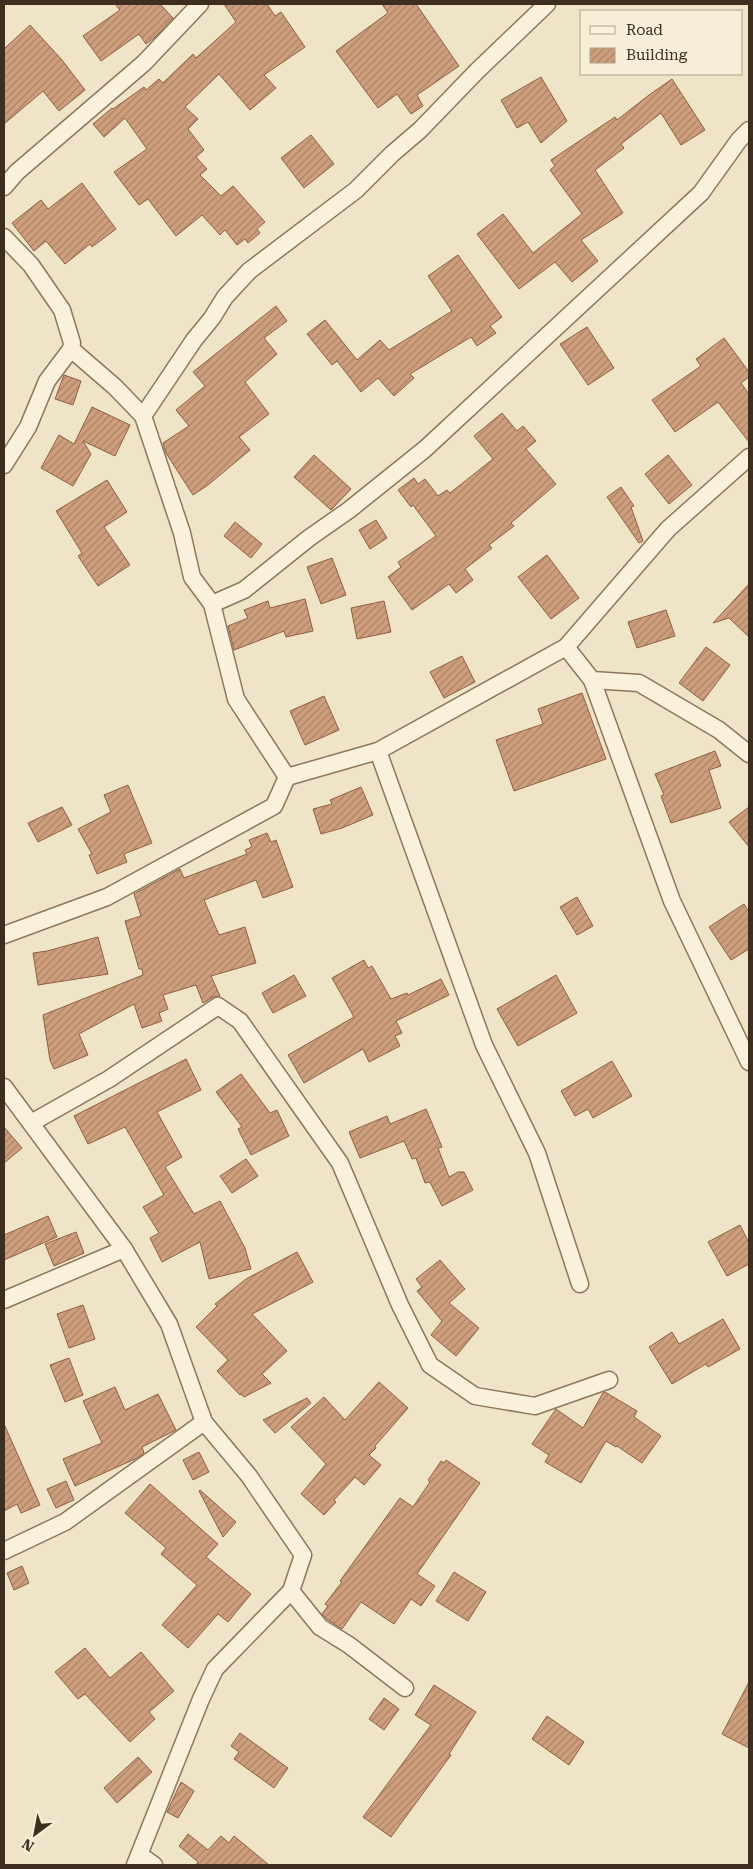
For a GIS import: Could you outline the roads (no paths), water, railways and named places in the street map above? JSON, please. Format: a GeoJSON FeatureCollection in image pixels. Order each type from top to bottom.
{"type":"FeatureCollection","features":[{"type":"Feature","properties":{"kind":"street"},"geometry":{"type":"LineString","coordinates":[[4,187],[17,172],[144,63],[200,4]]}},
{"type":"Feature","properties":{"kind":"street"},"geometry":{"type":"LineString","coordinates":[[143,416],[225,297],[250,271],[356,190],[392,154],[420,130],[547,4]]}},
{"type":"Feature","properties":{"kind":"street"},"geometry":{"type":"LineString","coordinates":[[212,604],[244,590],[425,449],[701,193],[739,140],[749,130]]}},
{"type":"Feature","properties":{"kind":"street"},"geometry":{"type":"LineString","coordinates":[[4,236],[30,265],[62,310],[72,344],[71,349],[47,381],[28,427],[4,464]]}},
{"type":"Feature","properties":{"kind":"street"},"geometry":{"type":"LineString","coordinates":[[71,349],[115,387],[143,416],[182,533],[192,578],[212,604],[236,699],[286,777]]}},
{"type":"Feature","properties":{"kind":"street"},"geometry":{"type":"LineString","coordinates":[[286,777],[378,751],[566,647],[668,529],[749,457]]}},
{"type":"Feature","properties":{"kind":"street"},"geometry":{"type":"LineString","coordinates":[[566,647],[592,680],[672,901],[749,1062]]}},
{"type":"Feature","properties":{"kind":"street"},"geometry":{"type":"LineString","coordinates":[[592,680],[639,683],[719,730],[749,754]]}},
{"type":"Feature","properties":{"kind":"street"},"geometry":{"type":"LineString","coordinates":[[378,751],[484,1045],[537,1153],[580,1284]]}},
{"type":"Feature","properties":{"kind":"street"},"geometry":{"type":"LineString","coordinates":[[4,936],[108,897],[274,806],[286,777]]}},
{"type":"Feature","properties":{"kind":"street"},"geometry":{"type":"LineString","coordinates":[[31,1123],[109,1079],[218,1006],[240,1020],[340,1163],[400,1305],[430,1365],[476,1396],[534,1406],[609,1380]]}},
{"type":"Feature","properties":{"kind":"street"},"geometry":{"type":"LineString","coordinates":[[4,1087],[124,1249],[169,1324],[204,1422],[249,1476],[303,1554],[291,1591],[215,1669],[201,1699],[137,1860],[154,1865]]}},
{"type":"Feature","properties":{"kind":"street"},"geometry":{"type":"LineString","coordinates":[[4,1300],[124,1249]]}},
{"type":"Feature","properties":{"kind":"street"},"geometry":{"type":"LineString","coordinates":[[4,1551],[65,1522],[204,1422]]}},
{"type":"Feature","properties":{"kind":"street"},"geometry":{"type":"LineString","coordinates":[[291,1591],[320,1627],[349,1645],[405,1688]]}}]}
